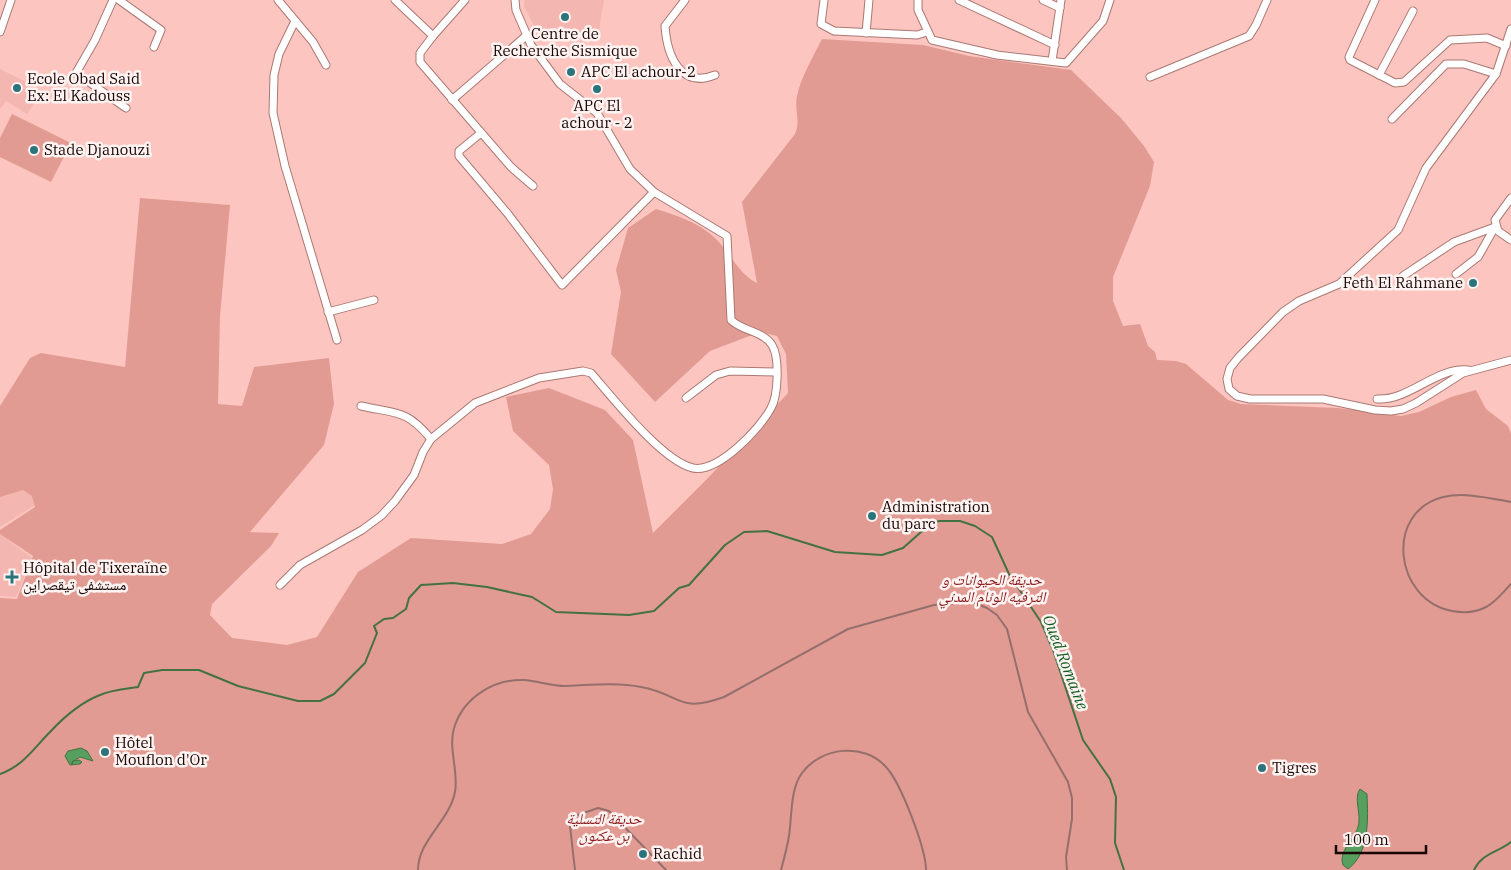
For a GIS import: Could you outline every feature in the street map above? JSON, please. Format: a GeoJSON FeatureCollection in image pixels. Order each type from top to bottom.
{"type":"FeatureCollection","features":[{"type":"Feature","properties":{"kind":"street"},"geometry":{"type":"LineString","coordinates":[[0,32],[11,0]]}},
{"type":"Feature","properties":{"kind":"street"},"geometry":{"type":"LineString","coordinates":[[113,0],[95,40],[76,73],[126,108]]}},
{"type":"Feature","properties":{"kind":"street"},"geometry":{"type":"LineString","coordinates":[[119,0],[161,30],[154,47]]}},
{"type":"Feature","properties":{"kind":"street"},"geometry":{"type":"LineString","coordinates":[[278,0],[313,42],[326,65]]}},
{"type":"Feature","properties":{"kind":"street"},"geometry":{"type":"LineString","coordinates":[[395,0],[432,36]]}},
{"type":"Feature","properties":{"kind":"street"},"geometry":{"type":"LineString","coordinates":[[465,0],[432,36],[420,53],[420,62],[511,167],[533,186]]}},
{"type":"Feature","properties":{"kind":"street"},"geometry":{"type":"LineString","coordinates":[[280,585],[300,565],[362,530],[381,516],[395,501],[414,474],[423,452],[431,440],[480,400],[540,378],[584,371],[590,373],[657,444],[675,459],[692,468],[704,469],[718,463],[757,428],[771,408],[776,394],[773,346],[766,338],[731,320],[727,236],[654,192],[630,169],[597,113],[560,84],[526,36],[516,10],[515,0]]}},
{"type":"Feature","properties":{"kind":"street"},"geometry":{"type":"LineString","coordinates":[[685,0],[665,26],[667,46],[680,70],[689,76],[704,79],[715,75]]}},
{"type":"Feature","properties":{"kind":"street"},"geometry":{"type":"LineString","coordinates":[[824,0],[823,26],[834,31],[917,35],[927,32]]}},
{"type":"Feature","properties":{"kind":"street"},"geometry":{"type":"LineString","coordinates":[[866,33],[870,0]]}},
{"type":"Feature","properties":{"kind":"street"},"geometry":{"type":"LineString","coordinates":[[918,0],[918,10],[932,40],[942,44],[997,55],[1068,62],[1104,21],[1110,0]]}},
{"type":"Feature","properties":{"kind":"street"},"geometry":{"type":"LineString","coordinates":[[959,0],[1055,45]]}},
{"type":"Feature","properties":{"kind":"street"},"geometry":{"type":"LineString","coordinates":[[1043,0],[1061,4],[1052,61]]}},
{"type":"Feature","properties":{"kind":"street"},"geometry":{"type":"LineString","coordinates":[[1150,77],[1249,36],[1267,0]]}},
{"type":"Feature","properties":{"kind":"street"},"geometry":{"type":"LineString","coordinates":[[1375,0],[1349,57],[1380,75],[1401,84],[1450,40],[1487,38],[1506,46]]}},
{"type":"Feature","properties":{"kind":"street"},"geometry":{"type":"LineString","coordinates":[[1380,75],[1413,11]]}},
{"type":"Feature","properties":{"kind":"street"},"geometry":{"type":"LineString","coordinates":[[295,21],[279,54],[274,75],[273,113],[285,166],[337,340]]}},
{"type":"Feature","properties":{"kind":"street"},"geometry":{"type":"LineString","coordinates":[[1511,29],[1496,74],[1426,168],[1398,230],[1339,284],[1300,301],[1283,312],[1238,358],[1230,368],[1227,379],[1229,389],[1236,396],[1250,399],[1323,399],[1375,410],[1391,411],[1403,409],[1416,403],[1464,373],[1511,360]]}},
{"type":"Feature","properties":{"kind":"street"},"geometry":{"type":"LineString","coordinates":[[452,100],[526,36]]}},
{"type":"Feature","properties":{"kind":"street"},"geometry":{"type":"LineString","coordinates":[[1392,120],[1446,64],[1464,64],[1496,74]]}},
{"type":"Feature","properties":{"kind":"street"},"geometry":{"type":"LineString","coordinates":[[481,133],[459,151],[459,156],[508,214],[562,285],[654,192]]}},
{"type":"Feature","properties":{"kind":"street"},"geometry":{"type":"LineString","coordinates":[[1456,274],[1478,258],[1496,226],[1497,214],[1511,198]]}},
{"type":"Feature","properties":{"kind":"street"},"geometry":{"type":"LineString","coordinates":[[1496,226],[1505,238],[1511,240]]}},
{"type":"Feature","properties":{"kind":"street"},"geometry":{"type":"LineString","coordinates":[[1403,276],[1448,245],[1496,226]]}},
{"type":"Feature","properties":{"kind":"street"},"geometry":{"type":"LineString","coordinates":[[328,312],[374,300]]}},
{"type":"Feature","properties":{"kind":"street"},"geometry":{"type":"LineString","coordinates":[[1377,399],[1394,398],[1420,384],[1455,370],[1472,370]]}},
{"type":"Feature","properties":{"kind":"street"},"geometry":{"type":"LineString","coordinates":[[686,398],[716,376],[730,371],[776,372]]}},
{"type":"Feature","properties":{"kind":"street"},"geometry":{"type":"LineString","coordinates":[[361,406],[406,415],[419,424],[431,440]]}},
{"type":"Feature","properties":{"kind":"shaded area","name":"Centre de Recherche Sismique"},"geometry":{"type":"Polygon","coordinates":[[[524,0],[604,0],[597,42],[563,27],[536,30],[524,6],[524,0]]]}},
{"type":"Feature","properties":{"kind":"shaded area","name":"Ecole Obad Said Ex: El Kadouss"},"geometry":{"type":"Polygon","coordinates":[[[0,69],[28,83],[41,93],[27,114],[6,101],[0,109],[0,69]]]}},
{"type":"Feature","properties":{"kind":"shaded area","name":"Hôpital de Tixeraïne مستشفى تيقصراين"},"geometry":{"type":"Polygon","coordinates":[[[23,486],[40,502],[0,527],[0,496],[23,486]]]}},
{"type":"Feature","properties":{"kind":"shaded area","name":"Hôpital de Tixeraïne مستشفى تيقصراين"},"geometry":{"type":"Polygon","coordinates":[[[0,534],[32,558],[16,597],[0,596],[0,534]]]}},
{"type":"Feature","properties":{"kind":"shaded area"},"geometry":{"type":"Polygon","coordinates":[[[81,748],[87,751],[93,761],[80,757],[74,761],[79,760],[82,762],[70,765],[65,756],[68,751],[81,748]]]}},
{"type":"Feature","properties":{"kind":"shaded area"},"geometry":{"type":"Polygon","coordinates":[[[1360,789],[1367,794],[1366,834],[1360,854],[1348,869],[1343,865],[1342,860],[1344,850],[1358,827],[1357,797],[1360,789]]]}},
{"type":"Feature","properties":{"kind":"green space","name":"حديقة الحيوانات و الترفيه الوئام المدني"},"geometry":{"type":"Polygon","coordinates":[[[822,39],[923,45],[969,56],[1071,70],[1121,118],[1144,146],[1154,162],[1150,186],[1113,277],[1113,301],[1123,326],[1140,324],[1148,346],[1155,352],[1157,360],[1176,361],[1186,364],[1228,400],[1241,404],[1338,408],[1401,416],[1419,412],[1451,397],[1476,390],[1486,409],[1508,426],[1511,433],[1511,870],[0,870],[0,598],[17,599],[33,556],[0,534],[0,530],[35,507],[32,496],[23,490],[0,497],[0,406],[30,358],[41,353],[125,367],[140,198],[230,205],[220,316],[218,404],[242,406],[254,367],[329,358],[334,404],[324,445],[250,532],[279,533],[271,546],[212,604],[210,615],[232,638],[287,645],[317,637],[358,572],[411,538],[502,544],[531,534],[550,509],[553,489],[549,465],[513,431],[506,397],[549,388],[605,410],[633,440],[653,533],[788,393],[786,354],[777,336],[760,332],[710,351],[655,402],[611,354],[621,292],[616,270],[628,228],[656,209],[687,220],[708,232],[745,275],[757,283],[742,202],[795,134],[797,129],[796,101],[799,89],[822,39]]]}},
{"type":"Feature","properties":{"kind":"green space","name":"Stade Djanouzi"},"geometry":{"type":"Polygon","coordinates":[[[12,114],[71,143],[51,182],[0,157],[0,138],[12,114]]]}},
{"type":"Feature","properties":{"kind":"waterway","name":"Oued Romaine"},"geometry":{"type":"LineString","coordinates":[[0,774],[21,762],[61,721],[80,706],[104,693],[138,687],[144,673],[162,670],[199,670],[238,686],[298,701],[320,701],[334,694],[365,663],[377,633],[374,626],[384,619],[393,618],[406,609],[409,598],[421,585],[453,583],[487,587],[532,597],[556,612],[629,615],[654,611],[679,588],[689,585],[725,545],[744,532],[767,531],[835,552],[882,555],[903,548],[929,525],[939,521],[960,521],[975,526],[992,537],[1009,574],[1041,622],[1053,650],[1083,740],[1110,779],[1116,797],[1115,843],[1124,870]]}},
{"type":"Feature","properties":{"kind":"waterway"},"geometry":{"type":"LineString","coordinates":[[1474,870],[1481,860],[1511,842]]}},
{"type":"Feature","properties":{"kind":"railway"},"geometry":{"type":"LineString","coordinates":[[1511,502],[1460,495],[1443,497],[1424,506],[1411,520],[1405,537],[1404,556],[1408,574],[1418,591],[1433,604],[1452,611],[1469,612],[1482,609],[1490,605],[1511,584]]}},
{"type":"Feature","properties":{"kind":"railway"},"geometry":{"type":"LineString","coordinates":[[418,870],[419,859],[423,849],[447,813],[455,792],[456,775],[452,742],[455,725],[473,698],[492,686],[513,680],[560,686],[623,685],[654,690],[688,703],[709,702],[724,697],[848,629],[934,605],[972,602],[987,608],[997,615],[1007,629],[1028,712],[1068,782],[1072,798],[1072,819],[1066,857],[1067,870]]}},
{"type":"Feature","properties":{"kind":"railway"},"geometry":{"type":"LineString","coordinates":[[781,870],[789,836],[793,795],[798,780],[810,764],[831,753],[843,751],[855,751],[877,759],[892,775],[899,787],[917,832],[926,870]]}},
{"type":"Feature","properties":{"kind":"railway"},"geometry":{"type":"LineString","coordinates":[[575,870],[570,826],[575,816],[598,808],[609,811],[666,870]]}},
{"type":"Feature","properties":{"kind":"place","name":"Centre de Recherche Sismique"},"geometry":{"type":"Point","coordinates":[565,17]}},
{"type":"Feature","properties":{"kind":"place","name":"APC El achour-2"},"geometry":{"type":"Point","coordinates":[571,72]}},
{"type":"Feature","properties":{"kind":"place","name":"Ecole Obad Said Ex: El Kadouss"},"geometry":{"type":"Point","coordinates":[17,88]}},
{"type":"Feature","properties":{"kind":"place","name":"APC El achour - 2"},"geometry":{"type":"Point","coordinates":[597,89]}},
{"type":"Feature","properties":{"kind":"place","name":"Stade Djanouzi"},"geometry":{"type":"Point","coordinates":[34,150]}},
{"type":"Feature","properties":{"kind":"place","name":"Feth El Rahmane"},"geometry":{"type":"Point","coordinates":[1473,283]}},
{"type":"Feature","properties":{"kind":"place","name":"Administration du parc"},"geometry":{"type":"Point","coordinates":[872,516]}},
{"type":"Feature","properties":{"kind":"place","name":"Hôpital de Tixeraïne مستشفى تيقصراين"},"geometry":{"type":"Point","coordinates":[12,577]}},
{"type":"Feature","properties":{"kind":"place","name":"Hôtel Mouflon d'Or"},"geometry":{"type":"Point","coordinates":[105,752]}},
{"type":"Feature","properties":{"kind":"place","name":"Tigres"},"geometry":{"type":"Point","coordinates":[1262,768]}},
{"type":"Feature","properties":{"kind":"place","name":"Rachid"},"geometry":{"type":"Point","coordinates":[643,854]}},
{"type":"Feature","properties":{"kind":"park label","name":"حديقة التسلية بن عكنون"},"geometry":{"type":"Point","coordinates":[604,828]}}]}
